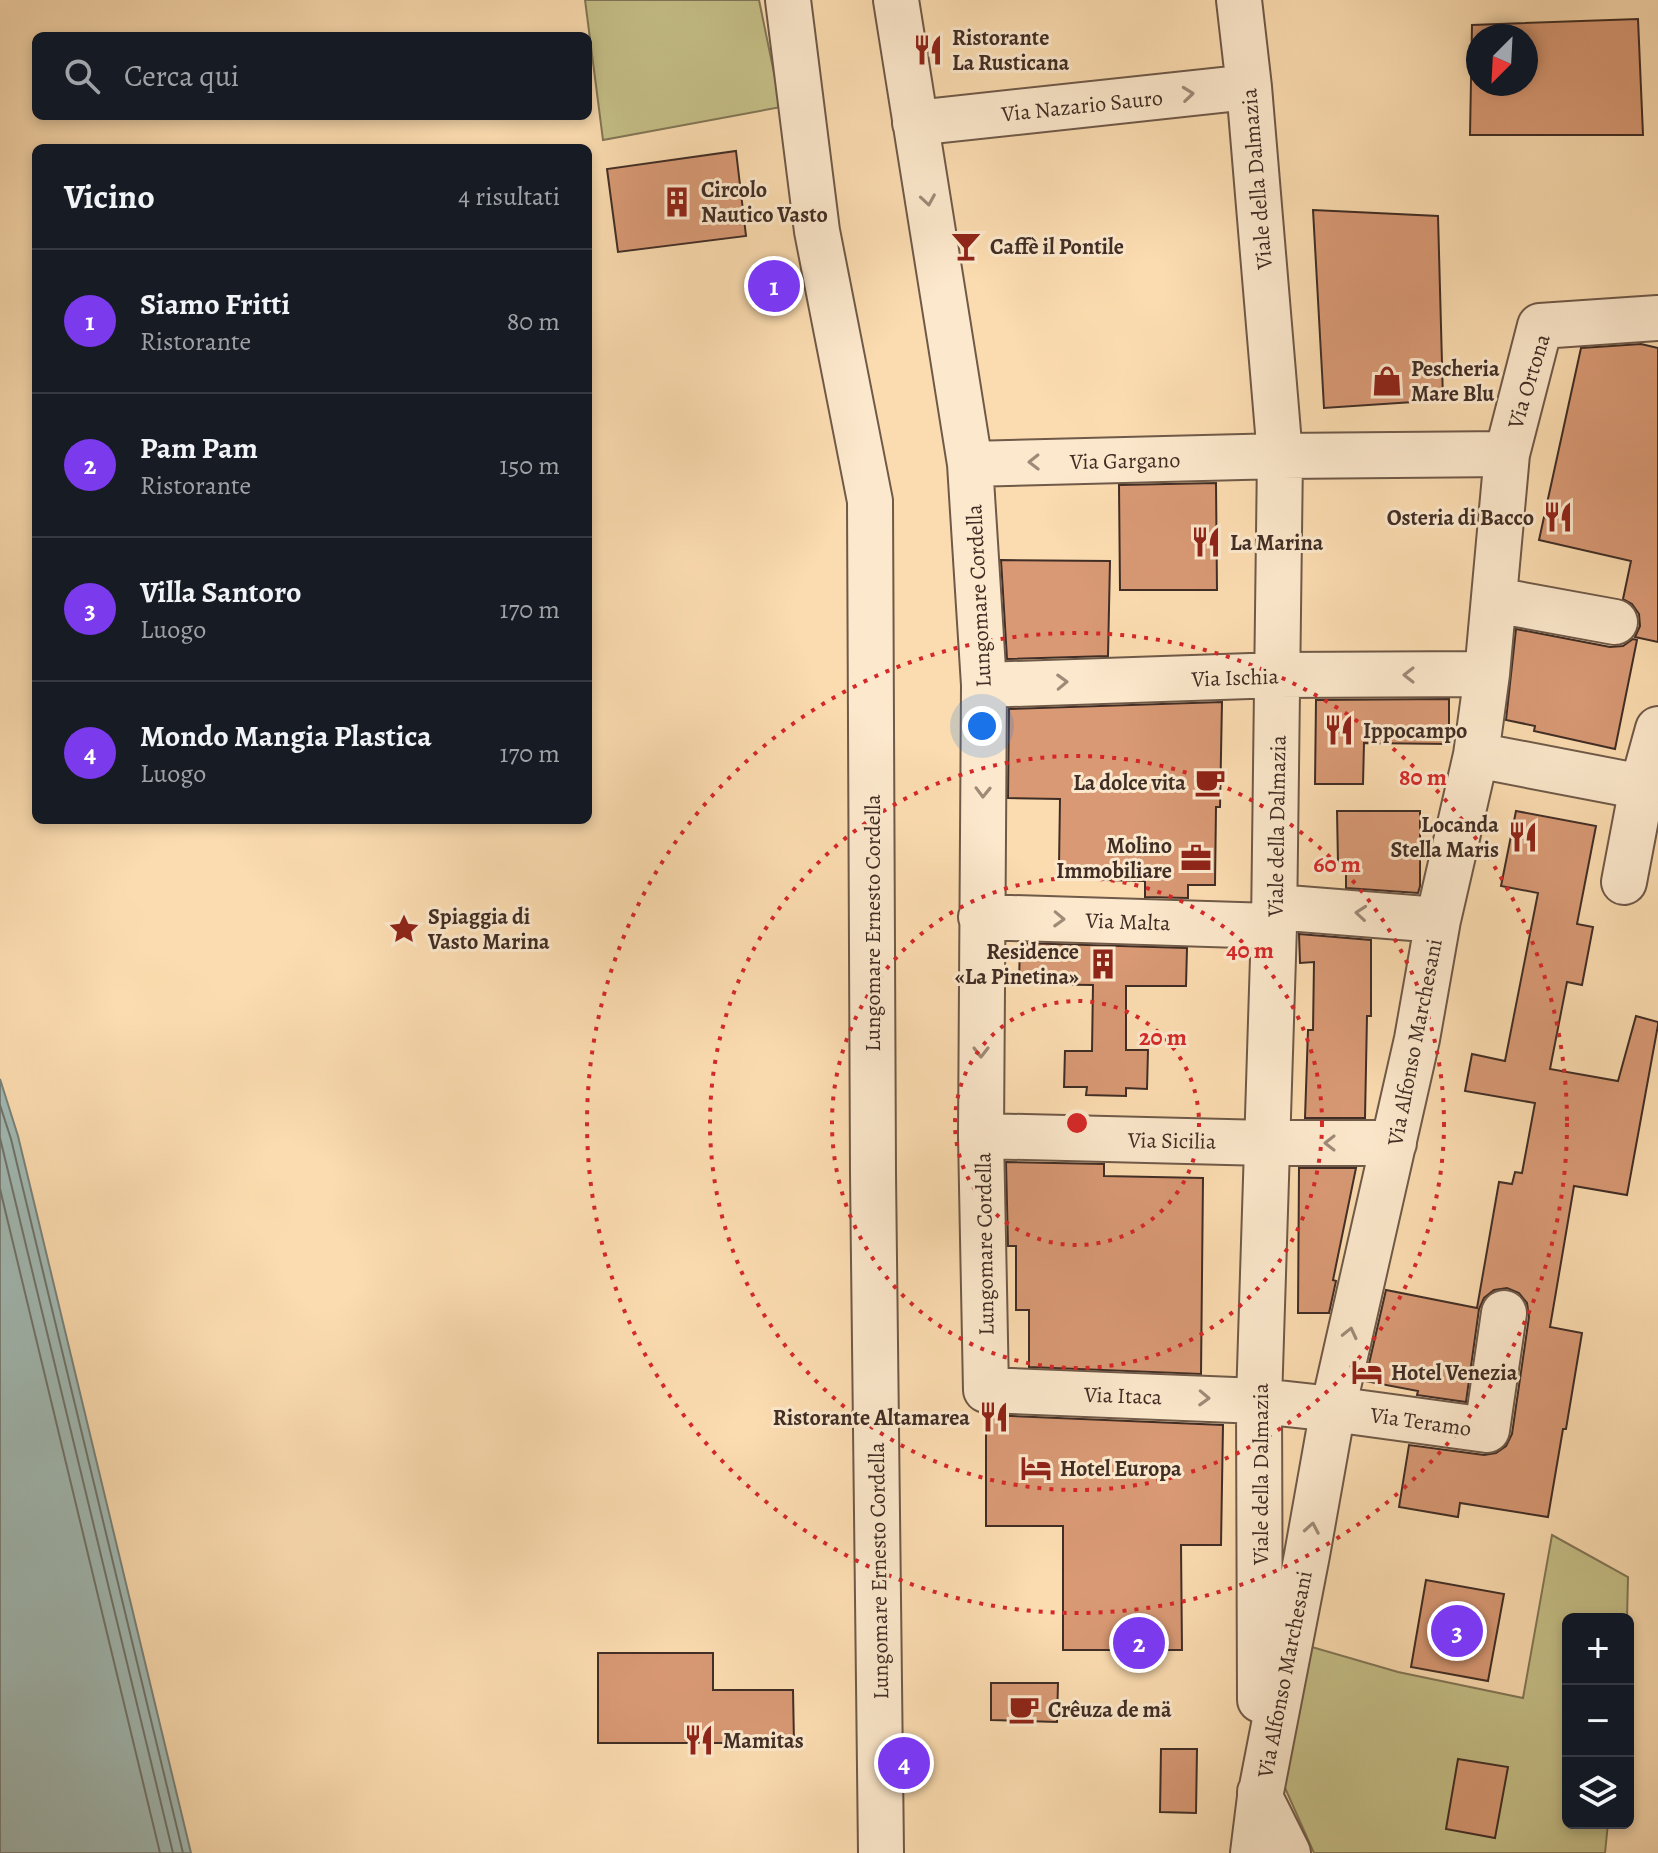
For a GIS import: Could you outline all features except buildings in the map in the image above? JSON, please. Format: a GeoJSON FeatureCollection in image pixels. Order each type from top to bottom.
{"type":"FeatureCollection","features":[{"type":"Feature","properties":{"kind":"street","name":"Lungomare Ernesto Cordella"},"geometry":{"type":"LineString","coordinates":[[788,0],[817,231],[870,501],[873,1174],[881,1853]]}},
{"type":"Feature","properties":{"kind":"street","name":"Lungomare Cordella"},"geometry":{"type":"LineString","coordinates":[[896,0],[970,464],[984,685],[981,1136],[986,1390]]}},
{"type":"Feature","properties":{"kind":"street","name":"Viale della Dalmazia"},"geometry":{"type":"LineString","coordinates":[[1239,0],[1280,456],[1275,916],[1259,1401],[1260,1797]]}},
{"type":"Feature","properties":{"kind":"street","name":"Via Nazario Sauro"},"geometry":{"type":"LineString","coordinates":[[915,123],[1249,87]]}},
{"type":"Feature","properties":{"kind":"street","name":"Via Ortona"},"geometry":{"type":"LineString","coordinates":[[1507,454],[1540,326],[1658,318]]}},
{"type":"Feature","properties":{"kind":"street","name":"Via Gargano"},"geometry":{"type":"LineString","coordinates":[[970,464],[1507,454]]}},
{"type":"Feature","properties":{"kind":"street","name":"Via Alfonso Marchesani"},"geometry":{"type":"LineString","coordinates":[[1260,1797],[1333,1409],[1417,1039],[1438,920],[1476,755],[1495,600],[1507,454]]}},
{"type":"Feature","properties":{"kind":"street"},"geometry":{"type":"LineString","coordinates":[[1495,600],[1615,622]]}},
{"type":"Feature","properties":{"kind":"street","name":"Via Ischia"},"geometry":{"type":"LineString","coordinates":[[984,685],[1277,675],[1487,674]]}},
{"type":"Feature","properties":{"kind":"street"},"geometry":{"type":"LineString","coordinates":[[1476,755],[1651,764],[1624,882]]}},
{"type":"Feature","properties":{"kind":"street","name":"Via Malta"},"geometry":{"type":"LineString","coordinates":[[981,917],[1275,916],[1438,920]]}},
{"type":"Feature","properties":{"kind":"street","name":"Via Sicilia"},"geometry":{"type":"LineString","coordinates":[[981,1136],[1394,1143]]}},
{"type":"Feature","properties":{"kind":"street","name":"Via Teramo"},"geometry":{"type":"LineString","coordinates":[[1333,1409],[1487,1430],[1504,1313]]}},
{"type":"Feature","properties":{"kind":"street","name":"Via Itaca"},"geometry":{"type":"LineString","coordinates":[[986,1390],[1259,1401]]}},
{"type":"Feature","properties":{"kind":"street"},"geometry":{"type":"LineString","coordinates":[[1259,1401],[1333,1409]]}},
{"type":"Feature","properties":{"kind":"street"},"geometry":{"type":"LineString","coordinates":[[1253,1853],[1260,1797]]}},
{"type":"Feature","properties":{"kind":"street"},"geometry":{"type":"LineString","coordinates":[[1260,1797],[1288,1853]]}},
{"type":"Feature","properties":{"kind":"shaded area"},"geometry":{"type":"Polygon","coordinates":[[[585,0],[759,0],[781,107],[603,140],[592,32],[589,32],[585,0]]]}},
{"type":"Feature","properties":{"kind":"shaded area"},"geometry":{"type":"Polygon","coordinates":[[[1552,1535],[1628,1577],[1627,1613],[1562,1613],[1562,1829],[1607,1829],[1605,1853],[1314,1853],[1278,1772],[1305,1645],[1398,1672],[1523,1698],[1552,1535]]]}},
{"type":"Feature","properties":{"kind":"water"},"geometry":{"type":"Polygon","coordinates":[[[0,1079],[18,1136],[191,1853],[0,1853],[0,1079]]]}},
{"type":"Feature","properties":{"kind":"place","name":"Ristorante La Rusticana"},"geometry":{"type":"Point","coordinates":[928,50]}},
{"type":"Feature","properties":{"kind":"place","name":"Circolo Nautico Vasto"},"geometry":{"type":"Point","coordinates":[677,202]}},
{"type":"Feature","properties":{"kind":"place","name":"Caffè il Pontile"},"geometry":{"type":"Point","coordinates":[966,246]}},
{"type":"Feature","properties":{"kind":"place","name":"Siamo Fritti"},"geometry":{"type":"Point","coordinates":[774,286]}},
{"type":"Feature","properties":{"kind":"place","name":"Pescheria Mare Blu"},"geometry":{"type":"Point","coordinates":[1387,381]}},
{"type":"Feature","properties":{"kind":"place","name":"Osteria di Bacco"},"geometry":{"type":"Point","coordinates":[1558,517]}},
{"type":"Feature","properties":{"kind":"place","name":"La Marina"},"geometry":{"type":"Point","coordinates":[1206,542]}},
{"type":"Feature","properties":{"kind":"place","name":"Ippocampo"},"geometry":{"type":"Point","coordinates":[1339,730]}},
{"type":"Feature","properties":{"kind":"place","name":"La dolce vita"},"geometry":{"type":"Point","coordinates":[1210,782]}},
{"type":"Feature","properties":{"kind":"place","name":"Locanda Stella Maris"},"geometry":{"type":"Point","coordinates":[1523,837]}},
{"type":"Feature","properties":{"kind":"place","name":"Molino Immobiliare"},"geometry":{"type":"Point","coordinates":[1196,858]}},
{"type":"Feature","properties":{"kind":"place","name":"Spiaggia di Vasto Marina"},"geometry":{"type":"Point","coordinates":[404,929]}},
{"type":"Feature","properties":{"kind":"place","name":"Residence «La Pinetina»"},"geometry":{"type":"Point","coordinates":[1103,964]}},
{"type":"Feature","properties":{"kind":"place","name":"Hotel Venezia"},"geometry":{"type":"Point","coordinates":[1367,1372]}},
{"type":"Feature","properties":{"kind":"place","name":"Ristorante Altamarea"},"geometry":{"type":"Point","coordinates":[994,1417]}},
{"type":"Feature","properties":{"kind":"place","name":"Hotel Europa"},"geometry":{"type":"Point","coordinates":[1036,1468]}},
{"type":"Feature","properties":{"kind":"place","name":"Villa Santoro"},"geometry":{"type":"Point","coordinates":[1457,1631]}},
{"type":"Feature","properties":{"kind":"place","name":"Pam Pam"},"geometry":{"type":"Point","coordinates":[1139,1643]}},
{"type":"Feature","properties":{"kind":"place","name":"Crêuza de mä"},"geometry":{"type":"Point","coordinates":[1024,1709]}},
{"type":"Feature","properties":{"kind":"place","name":"Mamitas"},"geometry":{"type":"Point","coordinates":[699,1740]}},
{"type":"Feature","properties":{"kind":"place","name":"Mondo Mangia Plastica"},"geometry":{"type":"Point","coordinates":[904,1763]}}]}
